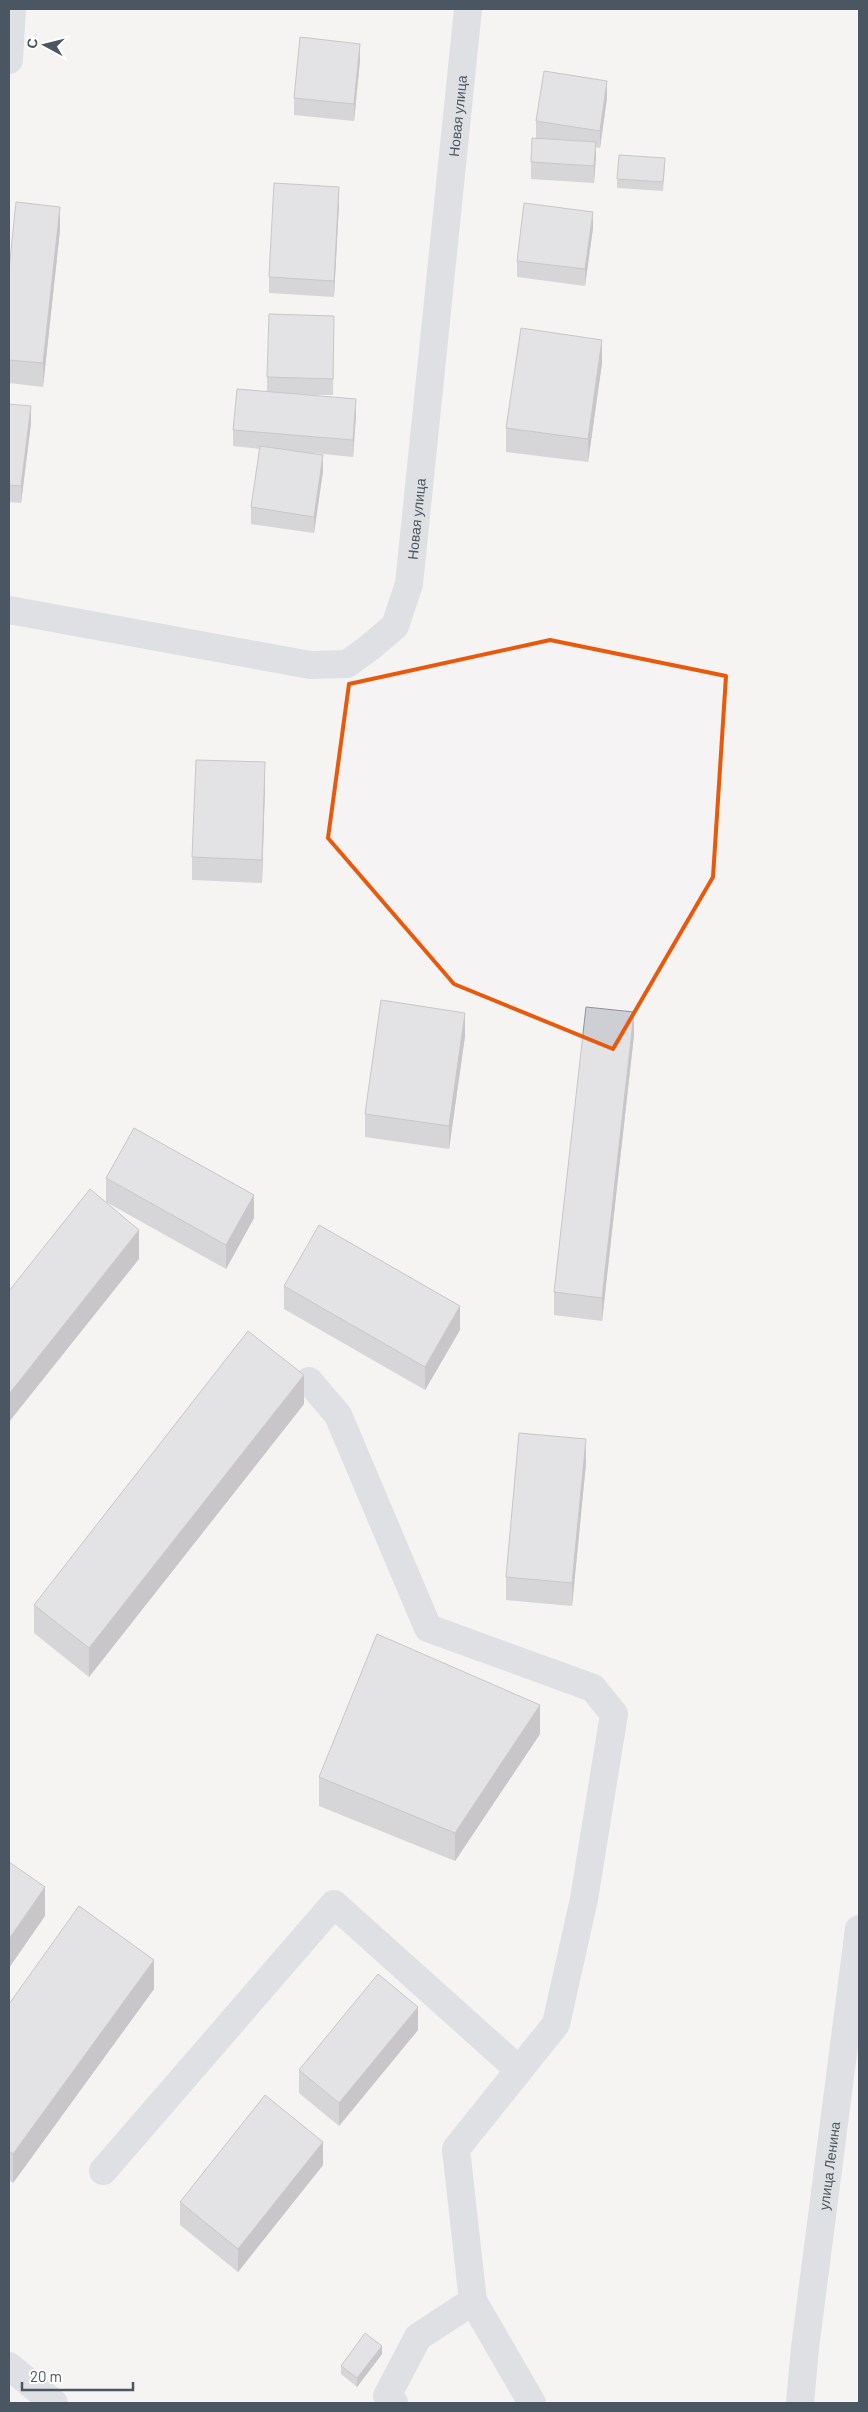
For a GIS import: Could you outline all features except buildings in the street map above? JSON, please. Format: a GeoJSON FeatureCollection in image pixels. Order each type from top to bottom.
{"type":"FeatureCollection","features":[{"type":"Feature","properties":{"kind":"street"},"geometry":{"type":"LineString","coordinates":[[9,60],[12,9]]}},
{"type":"Feature","properties":{"kind":"street","name":"Новая улица"},"geometry":{"type":"LineString","coordinates":[[9,610],[310,665],[347,664],[395,626],[409,584],[468,9]]}},
{"type":"Feature","properties":{"kind":"street"},"geometry":{"type":"LineString","coordinates":[[309,1381],[338,1415],[428,1628],[593,1688],[614,1714],[584,1899],[556,2024],[456,2149],[473,2301],[532,2403]]}},
{"type":"Feature","properties":{"kind":"street"},"geometry":{"type":"LineString","coordinates":[[103,2171],[334,1904],[519,2070]]}},
{"type":"Feature","properties":{"kind":"street","name":"улица Ленина"},"geometry":{"type":"LineString","coordinates":[[800,2403],[805,2348],[859,1928]]}},
{"type":"Feature","properties":{"kind":"street"},"geometry":{"type":"LineString","coordinates":[[394,2403],[388,2396],[418,2337],[473,2301]]}},
{"type":"Feature","properties":{"kind":"street"},"geometry":{"type":"LineString","coordinates":[[9,2366],[54,2403]]}},
{"type":"Feature","properties":{"kind":"highlighted area"},"geometry":{"type":"Polygon","coordinates":[[[550,640],[726,676],[713,877],[613,1049],[454,984],[328,838],[349,684],[550,640]]]}}]}
